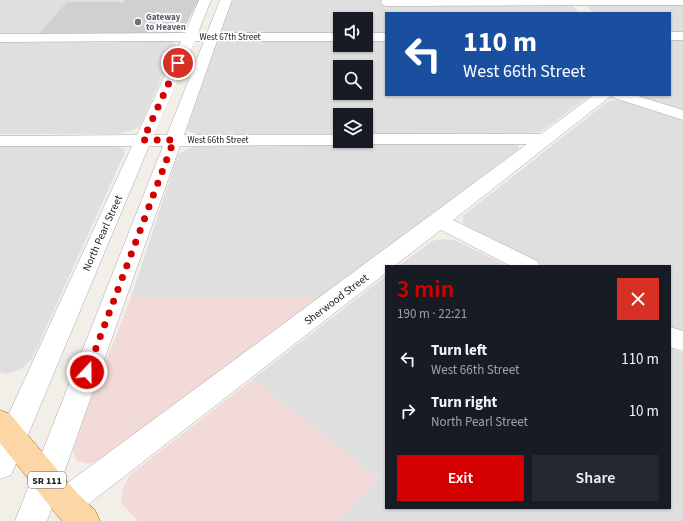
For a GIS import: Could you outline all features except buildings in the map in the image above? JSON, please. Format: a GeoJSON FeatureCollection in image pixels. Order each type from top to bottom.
{"type":"FeatureCollection","features":[{"type":"Feature","properties":{"kind":"main road","name":"SR 111"},"geometry":{"type":"LineString","coordinates":[[6,430],[75,512]]}},
{"type":"Feature","properties":{"kind":"street","name":"North Pearl Street"},"geometry":{"type":"LineString","coordinates":[[0,466],[6,430],[143,140],[190,37],[205,0]]}},
{"type":"Feature","properties":{"kind":"street"},"geometry":{"type":"LineString","coordinates":[[31,521],[226,0]]}},
{"type":"Feature","properties":{"kind":"street"},"geometry":{"type":"LineString","coordinates":[[387,2],[576,0],[683,1]]}},
{"type":"Feature","properties":{"kind":"street"},"geometry":{"type":"LineString","coordinates":[[576,0],[585,12]]}},
{"type":"Feature","properties":{"kind":"street"},"geometry":{"type":"LineString","coordinates":[[671,36],[683,36]]}},
{"type":"Feature","properties":{"kind":"street","name":"West 67th Street"},"geometry":{"type":"LineString","coordinates":[[0,38],[333,37]]}},
{"type":"Feature","properties":{"kind":"street"},"geometry":{"type":"LineString","coordinates":[[373,37],[385,37]]}},
{"type":"Feature","properties":{"kind":"street","name":"Sherwood Street"},"geometry":{"type":"LineString","coordinates":[[75,512],[439,221],[603,96]]}},
{"type":"Feature","properties":{"kind":"street"},"geometry":{"type":"LineString","coordinates":[[623,96],[683,115]]}},
{"type":"Feature","properties":{"kind":"street"},"geometry":{"type":"LineString","coordinates":[[373,139],[546,139]]}},
{"type":"Feature","properties":{"kind":"street","name":"West 66th Street"},"geometry":{"type":"LineString","coordinates":[[0,141],[333,140]]}},
{"type":"Feature","properties":{"kind":"street"},"geometry":{"type":"LineString","coordinates":[[439,221],[527,265]]}},
{"type":"Feature","properties":{"kind":"street"},"geometry":{"type":"LineString","coordinates":[[671,336],[683,342]]}},
{"type":"Feature","properties":{"kind":"shaded area"},"geometry":{"type":"Polygon","coordinates":[[[0,0],[124,0],[39,34],[0,34],[0,0]]]}},
{"type":"Feature","properties":{"kind":"shaded area"},"geometry":{"type":"Polygon","coordinates":[[[124,0],[198,0],[184,29],[181,32],[174,34],[39,34],[67,2],[123,2],[124,0]]]}},
{"type":"Feature","properties":{"kind":"shaded area"},"geometry":{"type":"Polygon","coordinates":[[[231,0],[569,0],[578,12],[385,12],[385,33],[373,33],[373,12],[333,12],[333,33],[229,33],[221,30],[231,0]]]}},
{"type":"Feature","properties":{"kind":"shaded area"},"geometry":{"type":"Polygon","coordinates":[[[683,2],[683,32],[671,32],[671,12],[593,12],[586,5],[683,2]]]}},
{"type":"Feature","properties":{"kind":"shaded area"},"geometry":{"type":"Polygon","coordinates":[[[683,39],[683,111],[636,96],[671,96],[671,40],[683,39]]]}},
{"type":"Feature","properties":{"kind":"shaded area"},"geometry":{"type":"Polygon","coordinates":[[[333,40],[333,52],[373,52],[373,40],[385,40],[385,96],[590,96],[540,132],[373,134],[373,108],[333,108],[333,134],[198,134],[190,132],[187,129],[216,44],[229,41],[333,40]]]}},
{"type":"Feature","properties":{"kind":"shaded area"},"geometry":{"type":"Polygon","coordinates":[[[0,41],[164,41],[172,42],[176,45],[140,126],[134,130],[118,134],[0,134],[0,41]]]}},
{"type":"Feature","properties":{"kind":"shaded area"},"geometry":{"type":"Polygon","coordinates":[[[615,100],[627,101],[683,119],[683,333],[671,327],[671,265],[542,265],[469,230],[463,224],[463,216],[607,102],[615,100]]]}},
{"type":"Feature","properties":{"kind":"shaded area"},"geometry":{"type":"Polygon","coordinates":[[[333,143],[333,148],[373,148],[373,143],[511,143],[518,145],[519,149],[321,298],[131,298],[178,154],[196,145],[333,143]]]}},
{"type":"Feature","properties":{"kind":"shaded area"},"geometry":{"type":"Polygon","coordinates":[[[0,146],[113,146],[123,148],[125,152],[32,359],[20,370],[5,374],[0,372],[0,146]]]}},
{"type":"Feature","properties":{"kind":"shaded area"},"geometry":{"type":"Polygon","coordinates":[[[444,239],[457,241],[505,265],[400,265],[432,241],[444,239]]]}},
{"type":"Feature","properties":{"kind":"shaded area"},"geometry":{"type":"Polygon","coordinates":[[[385,277],[385,509],[671,509],[671,347],[683,353],[683,521],[337,521],[379,479],[253,379],[385,277]]]}},
{"type":"Feature","properties":{"kind":"shaded area"},"geometry":{"type":"Polygon","coordinates":[[[131,298],[321,298],[111,455],[89,464],[77,461],[73,451],[84,417],[131,298]]]}},
{"type":"Feature","properties":{"kind":"shaded area"},"geometry":{"type":"Polygon","coordinates":[[[253,379],[379,479],[337,521],[138,521],[121,503],[124,485],[131,474],[253,379]]]}},
{"type":"Feature","properties":{"kind":"place","name":"Gateway to Heaven"},"geometry":{"type":"Point","coordinates":[138,22]}},
{"type":"Feature","properties":{"kind":"route"},"geometry":{"type":"LineString","coordinates":[[87,372],[174,140],[143,140],[178,63]]}}]}
